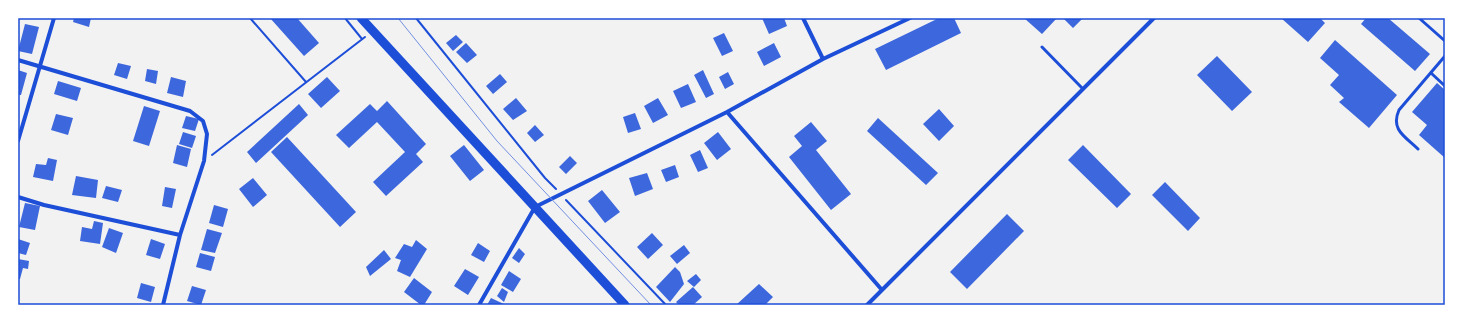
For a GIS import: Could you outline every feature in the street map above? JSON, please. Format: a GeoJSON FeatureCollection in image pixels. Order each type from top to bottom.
{"type":"FeatureCollection","features":[{"type":"Feature","properties":{"kind":"main road"},"geometry":{"type":"LineString","coordinates":[[361,18],[625,305]]}},
{"type":"Feature","properties":{"kind":"street"},"geometry":{"type":"LineString","coordinates":[[18,141],[54,18]]}},
{"type":"Feature","properties":{"kind":"street"},"geometry":{"type":"LineString","coordinates":[[803,18],[823,59]]}},
{"type":"Feature","properties":{"kind":"street"},"geometry":{"type":"LineString","coordinates":[[479,305],[535,207],[727,112],[823,59],[910,18]]}},
{"type":"Feature","properties":{"kind":"street"},"geometry":{"type":"LineString","coordinates":[[867,305],[1154,18]]}},
{"type":"Feature","properties":{"kind":"street"},"geometry":{"type":"LineString","coordinates":[[18,60],[190,111],[203,121],[206,134],[204,161],[180,235],[163,305]]}},
{"type":"Feature","properties":{"kind":"street"},"geometry":{"type":"LineString","coordinates":[[727,112],[882,290]]}},
{"type":"Feature","properties":{"kind":"street"},"geometry":{"type":"LineString","coordinates":[[18,197],[44,205],[180,235]]}},
{"type":"Feature","properties":{"kind":"lane"},"geometry":{"type":"LineString","coordinates":[[1419,18],[1445,41]]}},
{"type":"Feature","properties":{"kind":"lane"},"geometry":{"type":"LineString","coordinates":[[1042,47],[1083,89]]}},
{"type":"Feature","properties":{"kind":"lane"},"geometry":{"type":"LineString","coordinates":[[1418,149],[1400,132],[1396,126],[1399,110],[1445,56]]}},
{"type":"Feature","properties":{"kind":"lane"},"geometry":{"type":"LineString","coordinates":[[1431,73],[1445,86]]}},
{"type":"Feature","properties":{"kind":"path"},"geometry":{"type":"LineString","coordinates":[[250,18],[306,82]]}},
{"type":"Feature","properties":{"kind":"path"},"geometry":{"type":"LineString","coordinates":[[345,18],[362,39]]}},
{"type":"Feature","properties":{"kind":"path"},"geometry":{"type":"LineString","coordinates":[[416,18],[545,178],[666,305]]}},
{"type":"Feature","properties":{"kind":"path"},"geometry":{"type":"LineString","coordinates":[[204,161],[372,31]]}},
{"type":"Feature","properties":{"kind":"building"},"geometry":{"type":"Polygon","coordinates":[[[74,18],[91,18],[89,27],[73,22],[74,18]]]}},
{"type":"Feature","properties":{"kind":"building"},"geometry":{"type":"Polygon","coordinates":[[[270,18],[297,18],[319,43],[304,56],[270,18]]]}},
{"type":"Feature","properties":{"kind":"building"},"geometry":{"type":"Polygon","coordinates":[[[762,18],[784,18],[787,26],[769,34],[762,18]]]}},
{"type":"Feature","properties":{"kind":"building"},"geometry":{"type":"Polygon","coordinates":[[[939,18],[954,18],[961,33],[886,70],[875,49],[939,18]]]}},
{"type":"Feature","properties":{"kind":"building"},"geometry":{"type":"Polygon","coordinates":[[[1024,18],[1057,18],[1042,34],[1024,18]]]}},
{"type":"Feature","properties":{"kind":"building"},"geometry":{"type":"Polygon","coordinates":[[[1063,18],[1083,18],[1073,28],[1063,18]]]}},
{"type":"Feature","properties":{"kind":"building"},"geometry":{"type":"Polygon","coordinates":[[[1281,18],[1320,18],[1325,23],[1308,42],[1281,18]]]}},
{"type":"Feature","properties":{"kind":"building"},"geometry":{"type":"Polygon","coordinates":[[[1366,18],[1388,18],[1430,54],[1415,71],[1361,24],[1366,18]]]}},
{"type":"Feature","properties":{"kind":"building"},"geometry":{"type":"Polygon","coordinates":[[[25,24],[39,27],[32,54],[18,51],[25,24]]]}},
{"type":"Feature","properties":{"kind":"building"},"geometry":{"type":"Polygon","coordinates":[[[724,33],[733,51],[722,56],[713,38],[724,33]]]}},
{"type":"Feature","properties":{"kind":"building"},"geometry":{"type":"Polygon","coordinates":[[[456,35],[463,42],[453,51],[446,43],[456,35]]]}},
{"type":"Feature","properties":{"kind":"building"},"geometry":{"type":"Polygon","coordinates":[[[1335,40],[1397,95],[1369,128],[1339,102],[1344,98],[1330,85],[1339,75],[1320,58],[1335,40]]]}},
{"type":"Feature","properties":{"kind":"building"},"geometry":{"type":"Polygon","coordinates":[[[466,43],[477,55],[467,63],[456,52],[466,43]]]}},
{"type":"Feature","properties":{"kind":"building"},"geometry":{"type":"Polygon","coordinates":[[[774,43],[781,57],[764,66],[757,52],[774,43]]]}},
{"type":"Feature","properties":{"kind":"building"},"geometry":{"type":"Polygon","coordinates":[[[1217,56],[1252,92],[1232,111],[1197,75],[1217,56]]]}},
{"type":"Feature","properties":{"kind":"building"},"geometry":{"type":"Polygon","coordinates":[[[118,63],[131,66],[127,79],[114,75],[118,63]]]}},
{"type":"Feature","properties":{"kind":"building"},"geometry":{"type":"Polygon","coordinates":[[[147,69],[158,71],[156,84],[145,81],[147,69]]]}},
{"type":"Feature","properties":{"kind":"building"},"geometry":{"type":"Polygon","coordinates":[[[18,70],[27,73],[21,95],[18,95],[18,70]]]}},
{"type":"Feature","properties":{"kind":"building"},"geometry":{"type":"Polygon","coordinates":[[[703,70],[714,94],[706,98],[694,75],[703,70]]]}},
{"type":"Feature","properties":{"kind":"building"},"geometry":{"type":"Polygon","coordinates":[[[728,72],[734,84],[725,89],[719,77],[728,72]]]}},
{"type":"Feature","properties":{"kind":"building"},"geometry":{"type":"Polygon","coordinates":[[[500,74],[507,82],[493,94],[486,86],[500,74]]]}},
{"type":"Feature","properties":{"kind":"building"},"geometry":{"type":"Polygon","coordinates":[[[171,77],[186,81],[183,97],[167,93],[171,77]]]}},
{"type":"Feature","properties":{"kind":"building"},"geometry":{"type":"Polygon","coordinates":[[[327,77],[340,91],[321,108],[308,94],[327,77]]]}},
{"type":"Feature","properties":{"kind":"building"},"geometry":{"type":"Polygon","coordinates":[[[58,81],[81,88],[77,101],[54,94],[58,81]]]}},
{"type":"Feature","properties":{"kind":"building"},"geometry":{"type":"Polygon","coordinates":[[[1437,83],[1445,90],[1445,158],[1419,135],[1427,125],[1412,112],[1437,83]]]}},
{"type":"Feature","properties":{"kind":"building"},"geometry":{"type":"Polygon","coordinates":[[[688,84],[696,102],[681,108],[673,91],[688,84]]]}},
{"type":"Feature","properties":{"kind":"building"},"geometry":{"type":"Polygon","coordinates":[[[516,98],[527,111],[513,120],[503,109],[516,98]]]}},
{"type":"Feature","properties":{"kind":"building"},"geometry":{"type":"Polygon","coordinates":[[[658,98],[668,115],[653,123],[644,106],[658,98]]]}},
{"type":"Feature","properties":{"kind":"building"},"geometry":{"type":"Polygon","coordinates":[[[387,101],[426,144],[416,154],[423,162],[386,196],[373,182],[405,152],[377,122],[349,148],[336,135],[370,104],[377,111],[387,101]]]}},
{"type":"Feature","properties":{"kind":"building"},"geometry":{"type":"Polygon","coordinates":[[[299,104],[308,115],[256,163],[247,152],[299,104]]]}},
{"type":"Feature","properties":{"kind":"building"},"geometry":{"type":"Polygon","coordinates":[[[144,106],[160,111],[149,146],[133,141],[144,106]]]}},
{"type":"Feature","properties":{"kind":"building"},"geometry":{"type":"Polygon","coordinates":[[[939,109],[954,126],[939,141],[923,124],[939,109]]]}},
{"type":"Feature","properties":{"kind":"building"},"geometry":{"type":"Polygon","coordinates":[[[635,113],[641,129],[628,133],[623,117],[635,113]]]}},
{"type":"Feature","properties":{"kind":"building"},"geometry":{"type":"Polygon","coordinates":[[[56,114],[73,118],[68,135],[51,130],[56,114]]]}},
{"type":"Feature","properties":{"kind":"building"},"geometry":{"type":"Polygon","coordinates":[[[186,116],[199,119],[195,131],[182,128],[186,116]]]}},
{"type":"Feature","properties":{"kind":"building"},"geometry":{"type":"Polygon","coordinates":[[[878,118],[938,173],[926,185],[867,131],[878,118]]]}},
{"type":"Feature","properties":{"kind":"building"},"geometry":{"type":"Polygon","coordinates":[[[811,122],[827,141],[816,150],[851,194],[831,210],[789,157],[802,146],[794,136],[811,122]]]}},
{"type":"Feature","properties":{"kind":"building"},"geometry":{"type":"Polygon","coordinates":[[[535,125],[544,135],[535,142],[527,133],[535,125]]]}},
{"type":"Feature","properties":{"kind":"building"},"geometry":{"type":"Polygon","coordinates":[[[183,132],[196,136],[192,148],[179,144],[183,132]]]}},
{"type":"Feature","properties":{"kind":"building"},"geometry":{"type":"Polygon","coordinates":[[[718,132],[731,149],[717,160],[704,143],[718,132]]]}},
{"type":"Feature","properties":{"kind":"building"},"geometry":{"type":"Polygon","coordinates":[[[287,137],[356,212],[340,227],[271,152],[287,137]]]}},
{"type":"Feature","properties":{"kind":"building"},"geometry":{"type":"Polygon","coordinates":[[[177,145],[191,149],[187,167],[173,163],[177,145]]]}},
{"type":"Feature","properties":{"kind":"building"},"geometry":{"type":"Polygon","coordinates":[[[464,145],[484,170],[470,181],[450,156],[464,145]]]}},
{"type":"Feature","properties":{"kind":"building"},"geometry":{"type":"Polygon","coordinates":[[[1083,145],[1131,194],[1117,208],[1068,160],[1083,145]]]}},
{"type":"Feature","properties":{"kind":"building"},"geometry":{"type":"Polygon","coordinates":[[[700,150],[708,168],[698,172],[690,155],[700,150]]]}},
{"type":"Feature","properties":{"kind":"building"},"geometry":{"type":"Polygon","coordinates":[[[570,156],[577,163],[566,174],[559,167],[570,156]]]}},
{"type":"Feature","properties":{"kind":"building"},"geometry":{"type":"Polygon","coordinates":[[[48,158],[57,160],[53,181],[33,177],[36,164],[46,165],[48,158]]]}},
{"type":"Feature","properties":{"kind":"building"},"geometry":{"type":"Polygon","coordinates":[[[675,165],[679,177],[666,182],[661,170],[675,165]]]}},
{"type":"Feature","properties":{"kind":"building"},"geometry":{"type":"Polygon","coordinates":[[[647,173],[653,189],[635,196],[629,178],[647,173]]]}},
{"type":"Feature","properties":{"kind":"building"},"geometry":{"type":"Polygon","coordinates":[[[76,176],[98,180],[96,198],[72,195],[76,176]]]}},
{"type":"Feature","properties":{"kind":"building"},"geometry":{"type":"Polygon","coordinates":[[[253,178],[267,195],[253,207],[239,189],[253,178]]]}},
{"type":"Feature","properties":{"kind":"building"},"geometry":{"type":"Polygon","coordinates":[[[1165,182],[1200,218],[1188,231],[1152,195],[1165,182]]]}},
{"type":"Feature","properties":{"kind":"building"},"geometry":{"type":"Polygon","coordinates":[[[106,186],[122,190],[118,202],[102,198],[106,186]]]}},
{"type":"Feature","properties":{"kind":"building"},"geometry":{"type":"Polygon","coordinates":[[[165,187],[176,189],[172,208],[162,206],[165,187]]]}},
{"type":"Feature","properties":{"kind":"building"},"geometry":{"type":"Polygon","coordinates":[[[602,190],[620,212],[605,223],[588,201],[602,190]]]}},
{"type":"Feature","properties":{"kind":"building"},"geometry":{"type":"Polygon","coordinates":[[[25,203],[40,206],[35,230],[19,227],[25,203]]]}},
{"type":"Feature","properties":{"kind":"building"},"geometry":{"type":"Polygon","coordinates":[[[214,205],[228,209],[223,227],[209,223],[214,205]]]}},
{"type":"Feature","properties":{"kind":"building"},"geometry":{"type":"Polygon","coordinates":[[[1007,214],[1024,231],[967,289],[950,272],[1007,214]]]}},
{"type":"Feature","properties":{"kind":"building"},"geometry":{"type":"Polygon","coordinates":[[[94,221],[103,223],[100,244],[80,241],[82,227],[92,229],[94,221]]]}},
{"type":"Feature","properties":{"kind":"building"},"geometry":{"type":"Polygon","coordinates":[[[109,228],[123,233],[116,253],[102,247],[109,228]]]}},
{"type":"Feature","properties":{"kind":"building"},"geometry":{"type":"Polygon","coordinates":[[[207,229],[222,233],[215,253],[201,250],[207,229]]]}},
{"type":"Feature","properties":{"kind":"building"},"geometry":{"type":"Polygon","coordinates":[[[652,233],[663,245],[648,259],[637,247],[652,233]]]}},
{"type":"Feature","properties":{"kind":"building"},"geometry":{"type":"Polygon","coordinates":[[[18,239],[30,243],[26,255],[18,253],[18,239]]]}},
{"type":"Feature","properties":{"kind":"building"},"geometry":{"type":"Polygon","coordinates":[[[151,239],[165,244],[160,259],[146,255],[151,239]]]}},
{"type":"Feature","properties":{"kind":"building"},"geometry":{"type":"Polygon","coordinates":[[[416,240],[427,249],[410,277],[397,271],[401,260],[395,258],[404,244],[412,247],[416,240]]]}},
{"type":"Feature","properties":{"kind":"building"},"geometry":{"type":"Polygon","coordinates":[[[478,243],[490,251],[484,262],[471,255],[478,243]]]}},
{"type":"Feature","properties":{"kind":"building"},"geometry":{"type":"Polygon","coordinates":[[[684,245],[690,253],[677,264],[670,256],[684,245]]]}},
{"type":"Feature","properties":{"kind":"building"},"geometry":{"type":"Polygon","coordinates":[[[519,248],[525,254],[519,263],[512,258],[519,248]]]}},
{"type":"Feature","properties":{"kind":"building"},"geometry":{"type":"Polygon","coordinates":[[[384,250],[391,259],[370,276],[366,267],[384,250]]]}},
{"type":"Feature","properties":{"kind":"building"},"geometry":{"type":"Polygon","coordinates":[[[200,253],[215,257],[211,271],[196,267],[200,253]]]}},
{"type":"Feature","properties":{"kind":"building"},"geometry":{"type":"Polygon","coordinates":[[[18,259],[29,261],[28,269],[23,268],[20,279],[18,279],[18,259]]]}},
{"type":"Feature","properties":{"kind":"building"},"geometry":{"type":"Polygon","coordinates":[[[675,267],[680,272],[684,284],[670,302],[656,287],[675,267]]]}},
{"type":"Feature","properties":{"kind":"building"},"geometry":{"type":"Polygon","coordinates":[[[465,269],[479,277],[468,295],[454,286],[465,269]]]}},
{"type":"Feature","properties":{"kind":"building"},"geometry":{"type":"Polygon","coordinates":[[[509,271],[521,279],[513,292],[501,285],[509,271]]]}},
{"type":"Feature","properties":{"kind":"building"},"geometry":{"type":"Polygon","coordinates":[[[696,274],[701,280],[694,287],[687,281],[696,274]]]}},
{"type":"Feature","properties":{"kind":"building"},"geometry":{"type":"Polygon","coordinates":[[[414,278],[432,292],[424,305],[421,305],[404,292],[414,278]]]}},
{"type":"Feature","properties":{"kind":"building"},"geometry":{"type":"Polygon","coordinates":[[[141,283],[155,287],[151,302],[137,298],[141,283]]]}},
{"type":"Feature","properties":{"kind":"building"},"geometry":{"type":"Polygon","coordinates":[[[759,284],[773,297],[765,305],[736,305],[759,284]]]}},
{"type":"Feature","properties":{"kind":"building"},"geometry":{"type":"Polygon","coordinates":[[[192,286],[206,290],[201,305],[187,301],[192,286]]]}},
{"type":"Feature","properties":{"kind":"building"},"geometry":{"type":"Polygon","coordinates":[[[693,287],[702,297],[693,305],[679,305],[676,302],[693,287]]]}},
{"type":"Feature","properties":{"kind":"building"},"geometry":{"type":"Polygon","coordinates":[[[502,288],[508,292],[504,302],[497,296],[502,288]]]}},
{"type":"Feature","properties":{"kind":"building"},"geometry":{"type":"Polygon","coordinates":[[[491,298],[506,305],[487,305],[491,298]]]}},
{"type":"Feature","properties":{"kind":"tram line"},"geometry":{"type":"LineString","coordinates":[[398,18],[497,141],[651,305]]}}]}
